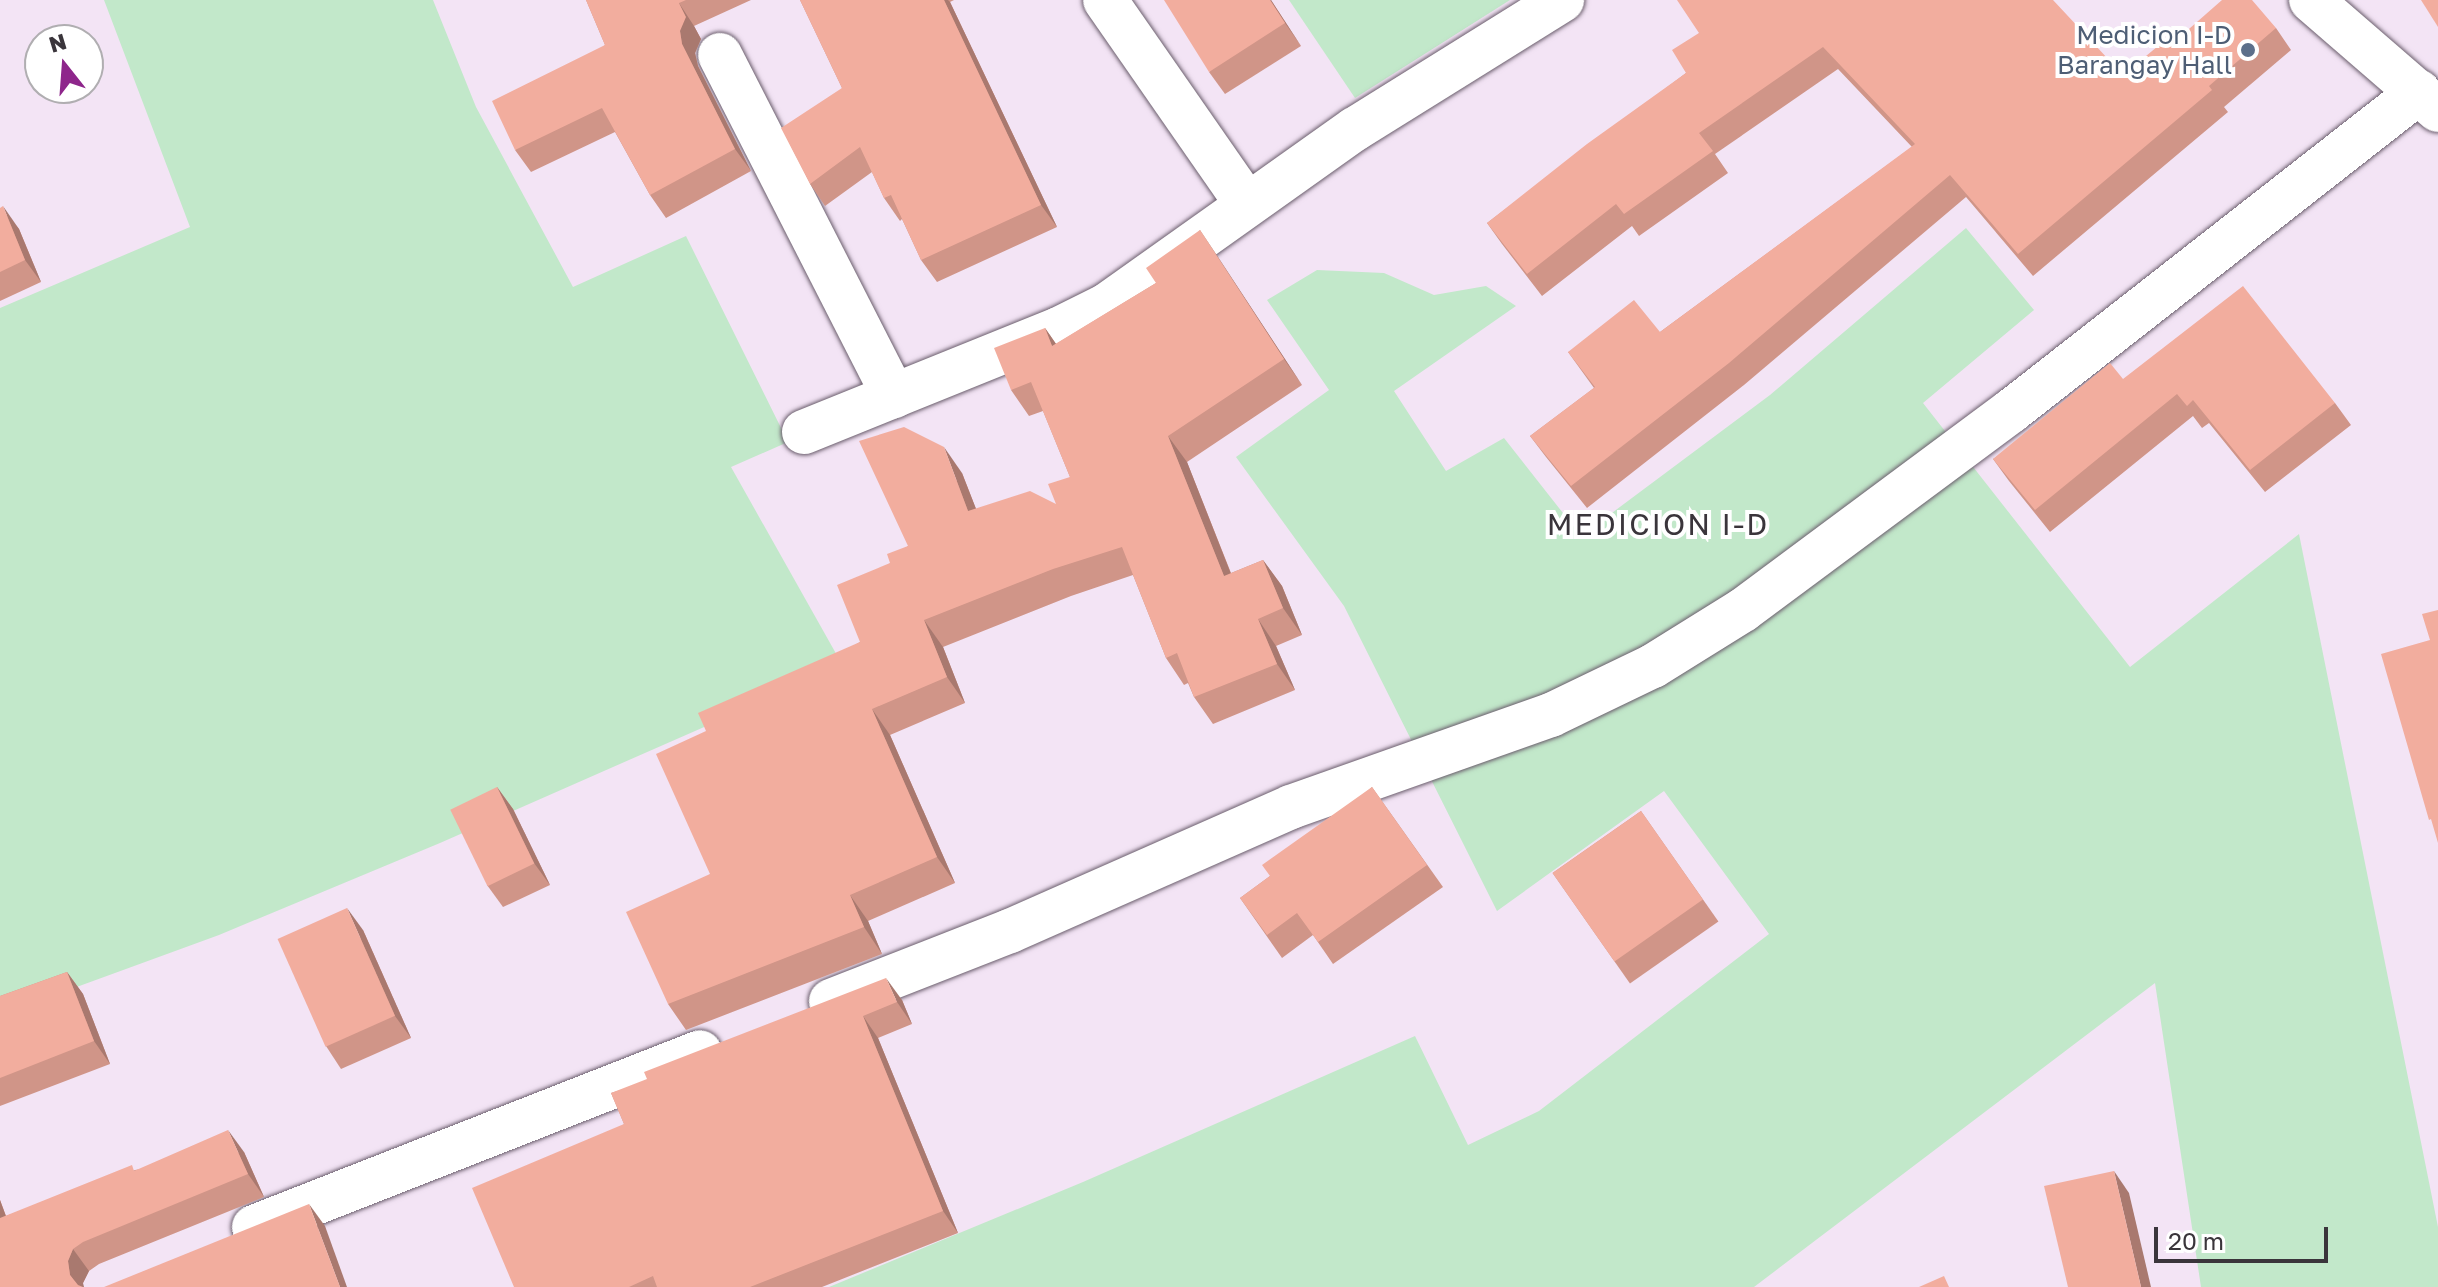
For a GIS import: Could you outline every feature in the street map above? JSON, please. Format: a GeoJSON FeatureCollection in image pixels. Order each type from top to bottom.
{"type":"FeatureCollection","features":[{"type":"Feature","properties":{"kind":"street"},"geometry":{"type":"LineString","coordinates":[[1105,0],[1246,203]]}},
{"type":"Feature","properties":{"kind":"street"},"geometry":{"type":"LineString","coordinates":[[804,432],[1059,329],[1107,305],[1246,203],[1355,129],[1562,0]]}},
{"type":"Feature","properties":{"kind":"street"},"geometry":{"type":"LineString","coordinates":[[787,1018],[1010,931],[1291,807],[1551,715],[1653,666],[1743,610],[2428,101],[2314,1]]}},
{"type":"Feature","properties":{"kind":"street"},"geometry":{"type":"LineString","coordinates":[[720,55],[894,396]]}},
{"type":"Feature","properties":{"kind":"street"},"geometry":{"type":"LineString","coordinates":[[217,1242],[743,1035]]}},
{"type":"Feature","properties":{"kind":"green space"},"geometry":{"type":"Polygon","coordinates":[[[104,0],[433,0],[476,107],[573,287],[686,236],[788,442],[731,467],[843,666],[440,843],[219,935],[0,1015],[0,308],[190,227],[104,0]]]}},
{"type":"Feature","properties":{"kind":"green space"},"geometry":{"type":"Polygon","coordinates":[[[1289,0],[1510,0],[1355,98],[1289,0]]]}},
{"type":"Feature","properties":{"kind":"green space"},"geometry":{"type":"Polygon","coordinates":[[[1966,228],[2034,310],[1923,403],[2130,667],[2299,534],[2438,1227],[2438,1287],[2201,1287],[2155,983],[1754,1287],[829,1287],[1083,1182],[1415,1036],[1468,1145],[1539,1111],[1769,934],[1664,791],[1497,911],[1344,606],[1236,457],[1329,390],[1267,300],[1317,270],[1384,273],[1434,295],[1486,286],[1516,306],[1394,391],[1446,471],[1504,438],[1581,536],[1770,395],[1966,228]]]}},
{"type":"Feature","properties":{"kind":"building"},"geometry":{"type":"Polygon","coordinates":[[[586,0],[686,0],[679,3],[686,17],[680,31],[682,44],[735,149],[650,195],[602,108],[515,150],[492,101],[605,45],[586,0]]]}},
{"type":"Feature","properties":{"kind":"building"},"geometry":{"type":"Polygon","coordinates":[[[800,0],[944,0],[1041,205],[921,260],[891,195],[884,198],[860,147],[810,184],[781,128],[842,88],[800,0]]]}},
{"type":"Feature","properties":{"kind":"building"},"geometry":{"type":"Polygon","coordinates":[[[1164,0],[1270,0],[1285,23],[1209,72],[1164,0]]]}},
{"type":"Feature","properties":{"kind":"building"},"geometry":{"type":"Polygon","coordinates":[[[1677,0],[2053,0],[2123,75],[2169,37],[2173,43],[2222,0],[2252,0],[2276,28],[2209,86],[2212,90],[2018,254],[1950,175],[1729,363],[1571,486],[1530,436],[1595,387],[1568,352],[1634,300],[1660,332],[1915,144],[1823,47],[1699,133],[1713,151],[1624,214],[1616,204],[1527,274],[1487,223],[1587,144],[1686,73],[1672,50],[1699,33],[1677,0]]]}},
{"type":"Feature","properties":{"kind":"building"},"geometry":{"type":"Polygon","coordinates":[[[2421,0],[2438,0],[2438,27],[2421,0]]]}},
{"type":"Feature","properties":{"kind":"building"},"geometry":{"type":"Polygon","coordinates":[[[3,206],[25,260],[0,272],[0,208],[3,206]]]}},
{"type":"Feature","properties":{"kind":"building"},"geometry":{"type":"Polygon","coordinates":[[[1200,230],[1284,359],[1168,436],[1224,576],[1263,560],[1283,608],[1258,619],[1277,664],[1194,697],[1177,653],[1166,658],[1122,547],[1053,569],[924,620],[947,677],[872,709],[937,857],[850,895],[864,927],[668,1004],[626,912],[710,874],[656,754],[706,731],[698,713],[860,642],[837,585],[890,563],[887,554],[908,546],[859,441],[904,427],[944,447],[968,511],[1030,491],[1056,504],[1048,484],[1070,477],[1031,382],[1011,390],[994,348],[1045,328],[1052,346],[1156,283],[1146,268],[1200,230]]]}},
{"type":"Feature","properties":{"kind":"building"},"geometry":{"type":"Polygon","coordinates":[[[2243,286],[2335,403],[2250,470],[2193,400],[2187,406],[2177,394],[2035,510],[1993,459],[2110,363],[2123,379],[2243,286]]]}},
{"type":"Feature","properties":{"kind":"building"},"geometry":{"type":"Polygon","coordinates":[[[2438,610],[2438,843],[2381,654],[2430,640],[2422,614],[2438,610]]]}},
{"type":"Feature","properties":{"kind":"building"},"geometry":{"type":"Polygon","coordinates":[[[497,787],[534,863],[488,886],[450,810],[497,787]]]}},
{"type":"Feature","properties":{"kind":"building"},"geometry":{"type":"Polygon","coordinates":[[[1372,787],[1427,865],[1318,942],[1297,913],[1267,935],[1240,898],[1270,876],[1262,865],[1372,787]]]}},
{"type":"Feature","properties":{"kind":"building"},"geometry":{"type":"Polygon","coordinates":[[[1641,811],[1703,899],[1614,961],[1553,873],[1641,811]]]}},
{"type":"Feature","properties":{"kind":"building"},"geometry":{"type":"Polygon","coordinates":[[[347,908],[395,1016],[326,1047],[278,939],[347,908]]]}},
{"type":"Feature","properties":{"kind":"building"},"geometry":{"type":"Polygon","coordinates":[[[67,972],[94,1041],[0,1078],[0,996],[67,972]]]}},
{"type":"Feature","properties":{"kind":"building"},"geometry":{"type":"Polygon","coordinates":[[[886,978],[897,1002],[863,1016],[943,1211],[750,1287],[657,1287],[653,1276],[629,1287],[514,1287],[472,1188],[624,1124],[611,1093],[647,1079],[644,1072],[886,978]]]}},
{"type":"Feature","properties":{"kind":"building"},"geometry":{"type":"Polygon","coordinates":[[[228,1130],[248,1174],[83,1242],[73,1249],[68,1261],[70,1275],[83,1287],[0,1287],[0,1218],[132,1165],[134,1171],[228,1130]]]}},
{"type":"Feature","properties":{"kind":"building"},"geometry":{"type":"Polygon","coordinates":[[[2114,1171],[2141,1287],[2068,1287],[2044,1186],[2114,1171]]]}},
{"type":"Feature","properties":{"kind":"building"},"geometry":{"type":"Polygon","coordinates":[[[309,1204],[340,1287],[104,1287],[309,1204]]]}},
{"type":"Feature","properties":{"kind":"building"},"geometry":{"type":"Polygon","coordinates":[[[1944,1276],[1949,1287],[1919,1287],[1944,1276]]]}},
{"type":"Feature","properties":{"kind":"place","name":"Medicion I-D Barangay Hall"},"geometry":{"type":"Point","coordinates":[2248,50]}},
{"type":"Feature","properties":{"kind":"district","name":"MEDICION I-D"},"geometry":{"type":"Point","coordinates":[1658,524]}}]}
